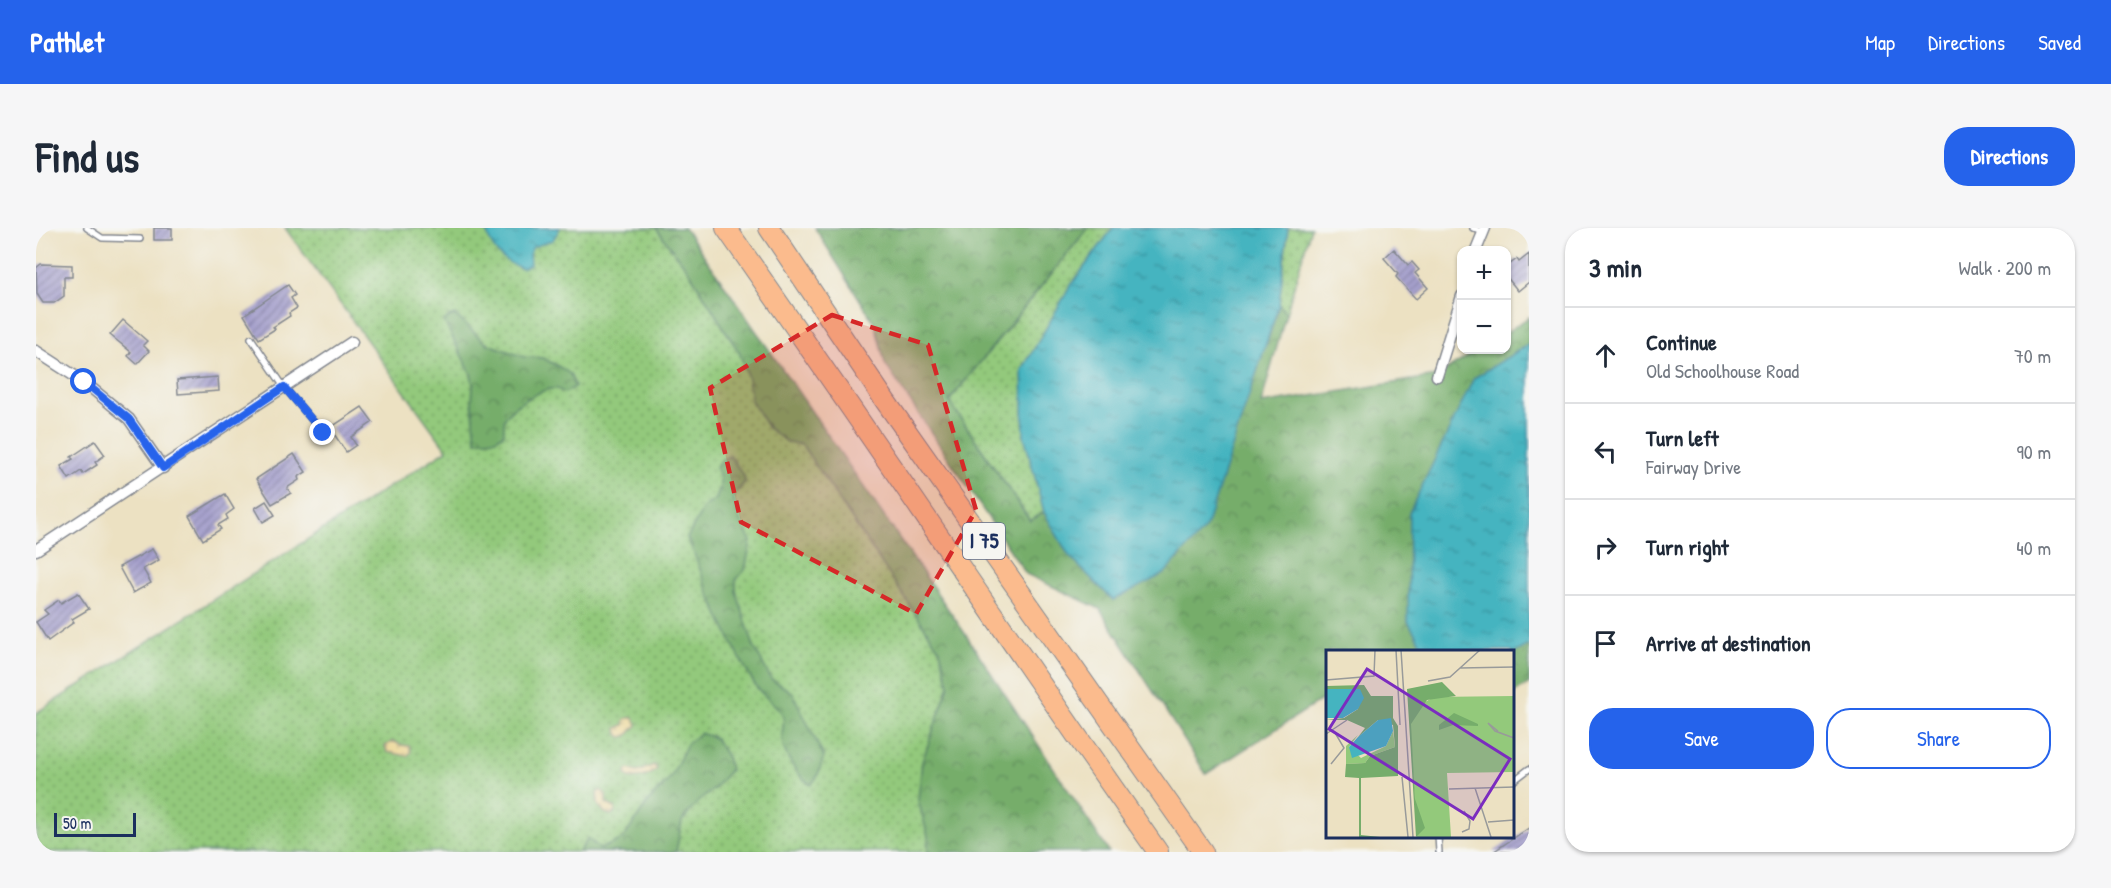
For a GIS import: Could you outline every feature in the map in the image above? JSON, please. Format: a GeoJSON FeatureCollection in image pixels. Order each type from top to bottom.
{"type":"FeatureCollection","features":[{"type":"Feature","properties":{"kind":"highway","name":"I 75"},"geometry":{"type":"LineString","coordinates":[[726,228],[859,417],[1059,713],[1158,852]]}},
{"type":"Feature","properties":{"kind":"highway","name":"I 75"},"geometry":{"type":"LineString","coordinates":[[769,228],[886,402],[1203,852]]}},
{"type":"Feature","properties":{"kind":"street"},"geometry":{"type":"LineString","coordinates":[[1477,246],[1480,229]]}},
{"type":"Feature","properties":{"kind":"street"},"geometry":{"type":"LineString","coordinates":[[1437,376],[1460,300]]}},
{"type":"Feature","properties":{"kind":"street"},"geometry":{"type":"LineString","coordinates":[[36,550],[352,342]]}},
{"type":"Feature","properties":{"kind":"street"},"geometry":{"type":"LineString","coordinates":[[36,351],[84,382],[129,419],[163,468]]}},
{"type":"Feature","properties":{"kind":"lane"},"geometry":{"type":"LineString","coordinates":[[87,228],[102,238],[140,239]]}},
{"type":"Feature","properties":{"kind":"lane"},"geometry":{"type":"LineString","coordinates":[[251,338],[284,387],[323,433]]}},
{"type":"Feature","properties":{"kind":"lane"},"geometry":{"type":"LineString","coordinates":[[1514,780],[1529,769]]}},
{"type":"Feature","properties":{"kind":"lane"},"geometry":{"type":"LineString","coordinates":[[1438,837],[1439,852]]}},
{"type":"Feature","properties":{"kind":"highlighted area"},"geometry":{"type":"Polygon","coordinates":[[[832,315],[928,345],[976,510],[916,614],[741,522],[710,388],[832,315]]]}},
{"type":"Feature","properties":{"kind":"green space"},"geometry":{"type":"Polygon","coordinates":[[[285,228],[674,228],[950,648],[953,852],[36,852],[36,713],[447,450],[285,228]]]}},
{"type":"Feature","properties":{"kind":"green space"},"geometry":{"type":"Polygon","coordinates":[[[656,228],[684,228],[703,254],[966,635],[1109,852],[928,852],[928,836],[918,800],[922,762],[949,685],[940,650],[802,445],[787,442],[768,428],[751,401],[748,379],[740,354],[688,270],[656,228]]]}},
{"type":"Feature","properties":{"kind":"green space"},"geometry":{"type":"Polygon","coordinates":[[[815,228],[1088,228],[949,401],[1030,521],[1044,512],[1069,556],[1267,343],[1279,304],[1286,314],[1261,404],[1437,376],[1472,354],[1511,354],[1511,329],[1529,317],[1529,344],[1474,378],[1408,621],[1424,650],[1326,650],[1326,697],[1206,774],[1100,609],[1026,574],[885,364],[875,324],[815,228]]]}},
{"type":"Feature","properties":{"kind":"green space"},"geometry":{"type":"Polygon","coordinates":[[[1088,228],[1113,228],[1071,285],[1022,370],[1024,435],[1044,512],[1031,522],[949,401],[1088,228]]]}},
{"type":"Feature","properties":{"kind":"green space"},"geometry":{"type":"Polygon","coordinates":[[[1288,228],[1311,228],[1286,314],[1279,304],[1288,228]]]}},
{"type":"Feature","properties":{"kind":"green space"},"geometry":{"type":"Polygon","coordinates":[[[455,315],[486,343],[524,357],[543,358],[561,368],[570,374],[575,387],[565,393],[551,389],[529,398],[506,416],[504,434],[496,439],[476,441],[471,374],[444,321],[455,315]]]}},
{"type":"Feature","properties":{"kind":"green space"},"geometry":{"type":"Polygon","coordinates":[[[730,456],[744,476],[745,482],[733,497],[740,521],[751,541],[745,570],[736,580],[736,591],[754,647],[771,679],[792,692],[824,757],[817,777],[811,785],[801,777],[788,758],[782,739],[783,715],[758,689],[743,664],[716,609],[687,538],[704,507],[716,499],[720,488],[720,477],[716,468],[722,459],[730,456]]]}},
{"type":"Feature","properties":{"kind":"green space"},"geometry":{"type":"Polygon","coordinates":[[[1529,645],[1529,683],[1514,693],[1514,653],[1529,645]]]}},
{"type":"Feature","properties":{"kind":"green space"},"geometry":{"type":"Polygon","coordinates":[[[700,733],[715,738],[727,757],[730,770],[682,821],[676,852],[579,852],[588,838],[600,849],[623,839],[648,802],[671,777],[687,744],[700,733]]]}},
{"type":"Feature","properties":{"kind":"sand"},"geometry":{"type":"Polygon","coordinates":[[[634,718],[637,725],[627,736],[621,737],[617,728],[624,725],[625,719],[634,718]]]}},
{"type":"Feature","properties":{"kind":"sand"},"geometry":{"type":"Polygon","coordinates":[[[393,741],[409,746],[411,752],[407,756],[387,752],[385,746],[393,741]]]}},
{"type":"Feature","properties":{"kind":"sand"},"geometry":{"type":"Polygon","coordinates":[[[654,765],[657,769],[644,776],[629,778],[626,775],[629,769],[637,772],[654,765]]]}},
{"type":"Feature","properties":{"kind":"sand"},"geometry":{"type":"Polygon","coordinates":[[[601,790],[606,794],[606,803],[615,808],[615,812],[611,815],[605,813],[598,805],[597,793],[601,790]]]}},
{"type":"Feature","properties":{"kind":"water"},"geometry":{"type":"Polygon","coordinates":[[[486,228],[560,228],[553,240],[533,247],[529,254],[530,265],[522,268],[508,262],[498,254],[490,242],[486,228]]]}},
{"type":"Feature","properties":{"kind":"water"},"geometry":{"type":"Polygon","coordinates":[[[1113,228],[1288,228],[1279,304],[1206,527],[1164,574],[1113,600],[1069,556],[1044,512],[1024,435],[1022,370],[1071,285],[1113,228]]]}},
{"type":"Feature","properties":{"kind":"water"},"geometry":{"type":"Polygon","coordinates":[[[1529,344],[1529,645],[1514,653],[1514,650],[1424,650],[1408,621],[1409,513],[1474,378],[1529,344]]]}},
{"type":"Feature","properties":{"kind":"building"},"geometry":{"type":"Polygon","coordinates":[[[154,228],[172,228],[172,240],[154,240],[154,228]]]}},
{"type":"Feature","properties":{"kind":"building"},"geometry":{"type":"Polygon","coordinates":[[[1394,249],[1408,265],[1412,262],[1419,270],[1415,273],[1428,288],[1416,299],[1396,277],[1398,274],[1384,258],[1394,249]]]}},
{"type":"Feature","properties":{"kind":"building"},"geometry":{"type":"Polygon","coordinates":[[[1529,254],[1529,282],[1518,291],[1511,282],[1511,263],[1517,259],[1519,262],[1529,254]]]}},
{"type":"Feature","properties":{"kind":"building"},"geometry":{"type":"Polygon","coordinates":[[[41,264],[72,265],[72,277],[64,277],[64,296],[54,303],[43,303],[37,294],[36,268],[41,264]]]}},
{"type":"Feature","properties":{"kind":"building"},"geometry":{"type":"Polygon","coordinates":[[[288,285],[295,295],[291,298],[297,308],[289,313],[290,316],[273,327],[275,329],[259,339],[244,315],[288,285]]]}},
{"type":"Feature","properties":{"kind":"building"},"geometry":{"type":"Polygon","coordinates":[[[123,320],[147,341],[143,345],[149,351],[137,364],[128,356],[131,352],[110,335],[123,320]]]}},
{"type":"Feature","properties":{"kind":"building"},"geometry":{"type":"Polygon","coordinates":[[[218,377],[219,391],[178,394],[177,380],[218,377]]]}},
{"type":"Feature","properties":{"kind":"building"},"geometry":{"type":"Polygon","coordinates":[[[362,407],[373,422],[351,437],[356,445],[346,452],[330,428],[362,407]]]}},
{"type":"Feature","properties":{"kind":"building"},"geometry":{"type":"Polygon","coordinates":[[[95,441],[105,455],[95,462],[97,465],[69,479],[61,466],[95,441]]]}},
{"type":"Feature","properties":{"kind":"building"},"geometry":{"type":"Polygon","coordinates":[[[294,454],[306,472],[287,488],[291,493],[272,504],[256,479],[294,454]]]}},
{"type":"Feature","properties":{"kind":"building"},"geometry":{"type":"Polygon","coordinates":[[[225,494],[234,509],[226,515],[228,519],[218,525],[221,529],[203,540],[189,516],[225,494]]]}},
{"type":"Feature","properties":{"kind":"building"},"geometry":{"type":"Polygon","coordinates":[[[266,501],[275,515],[263,522],[255,508],[266,501]]]}},
{"type":"Feature","properties":{"kind":"building"},"geometry":{"type":"Polygon","coordinates":[[[152,549],[159,560],[143,569],[151,583],[133,593],[119,567],[152,549]]]}},
{"type":"Feature","properties":{"kind":"building"},"geometry":{"type":"Polygon","coordinates":[[[78,593],[89,609],[72,619],[74,622],[48,641],[36,622],[48,614],[44,610],[59,600],[61,603],[78,593]]]}},
{"type":"Feature","properties":{"kind":"building"},"geometry":{"type":"Polygon","coordinates":[[[1529,828],[1529,852],[1493,852],[1529,828]]]}},
{"type":"Feature","properties":{"kind":"route"},"geometry":{"type":"LineString","coordinates":[[84,382],[129,419],[163,468],[284,387],[323,433]]}}]}
